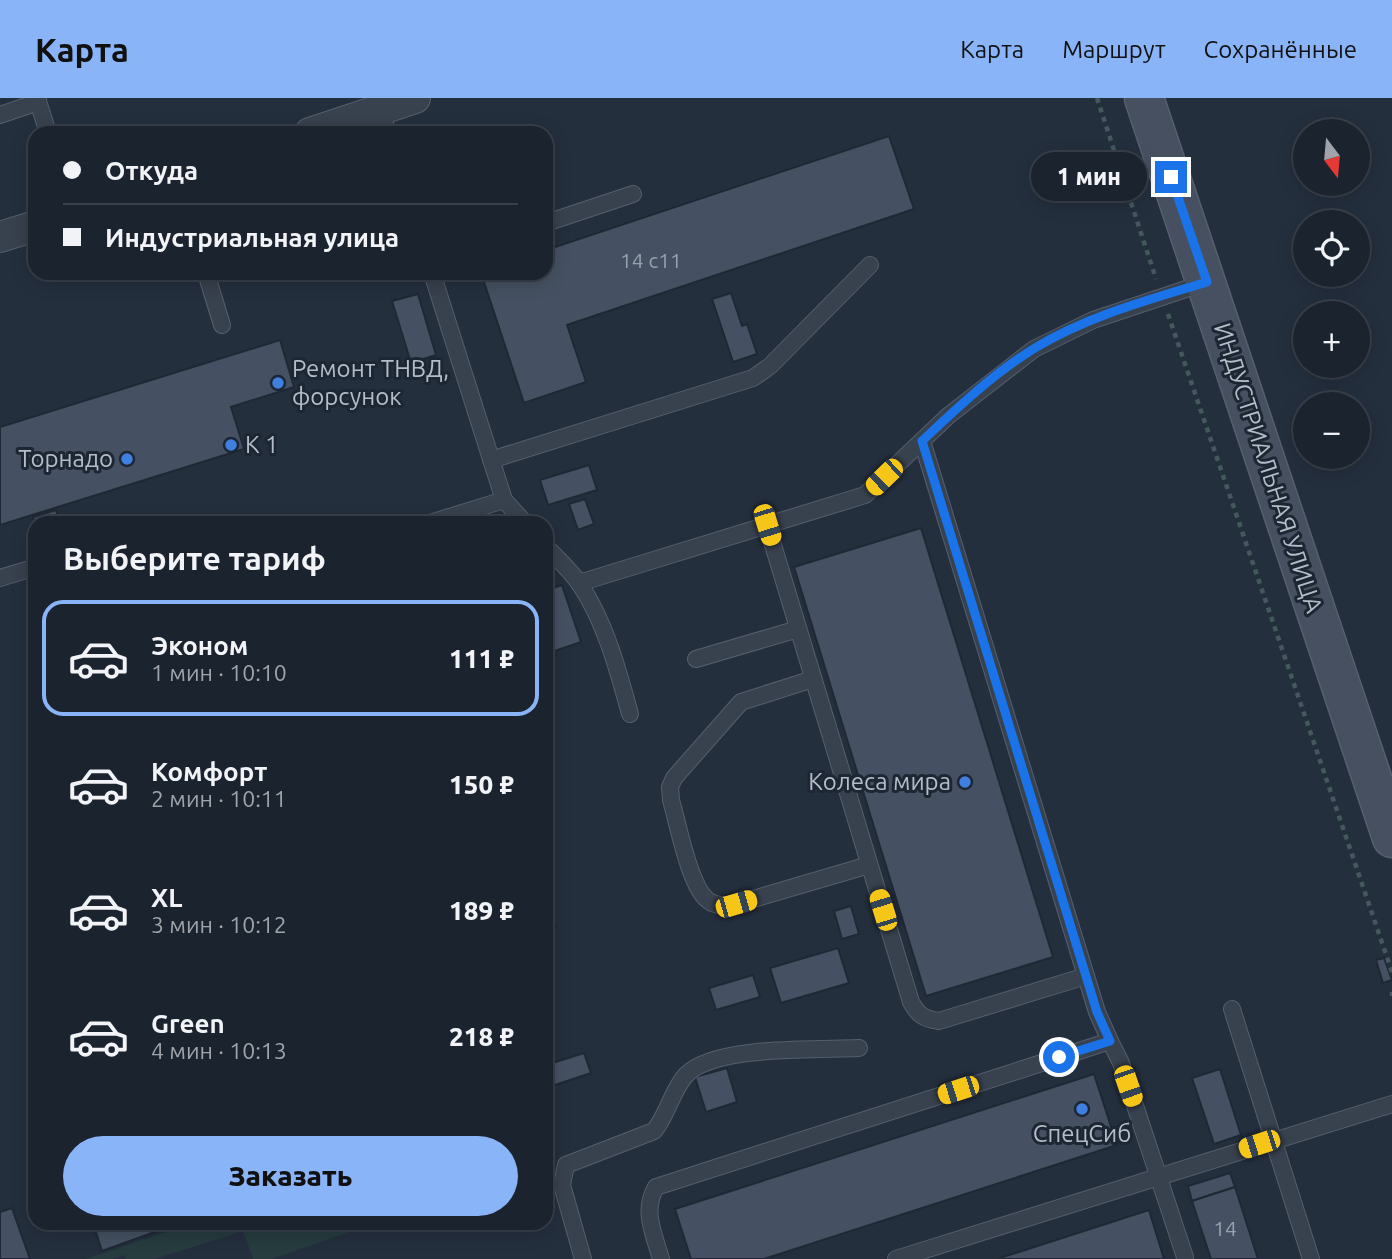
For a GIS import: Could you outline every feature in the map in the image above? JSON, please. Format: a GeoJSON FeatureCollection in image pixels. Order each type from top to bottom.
{"type":"FeatureCollection","features":[{"type":"Feature","properties":{"kind":"main road","name":"ИНДУСТРИАЛЬНАЯ УЛИЦА"},"geometry":{"type":"LineString","coordinates":[[1144,98],[1392,838]]}},
{"type":"Feature","properties":{"kind":"street"},"geometry":{"type":"LineString","coordinates":[[353,126],[384,121],[415,98]]}},
{"type":"Feature","properties":{"kind":"street"},"geometry":{"type":"LineString","coordinates":[[0,237],[28,228]]}},
{"type":"Feature","properties":{"kind":"lane"},"geometry":{"type":"LineString","coordinates":[[0,115],[37,100],[46,126]]}},
{"type":"Feature","properties":{"kind":"lane"},"geometry":{"type":"LineString","coordinates":[[553,221],[633,194]]}},
{"type":"Feature","properties":{"kind":"lane"},"geometry":{"type":"LineString","coordinates":[[491,460],[754,378],[770,366],[870,265]]}},
{"type":"Feature","properties":{"kind":"lane"},"geometry":{"type":"LineString","coordinates":[[208,280],[222,325]]}},
{"type":"Feature","properties":{"kind":"lane"},"geometry":{"type":"LineString","coordinates":[[434,280],[504,500],[519,516]]}},
{"type":"Feature","properties":{"kind":"lane"},"geometry":{"type":"LineString","coordinates":[[579,583],[866,495],[976,392],[1034,349],[1093,320],[1207,282]]}},
{"type":"Feature","properties":{"kind":"lane"},"geometry":{"type":"LineString","coordinates":[[922,441],[1086,976],[1121,1063],[1185,1257]]}},
{"type":"Feature","properties":{"kind":"lane"},"geometry":{"type":"LineString","coordinates":[[453,516],[504,500]]}},
{"type":"Feature","properties":{"kind":"lane"},"geometry":{"type":"LineString","coordinates":[[767,525],[911,1002],[917,1013],[926,1020],[939,1021],[1086,976]]}},
{"type":"Feature","properties":{"kind":"lane"},"geometry":{"type":"LineString","coordinates":[[553,555],[579,583],[610,649],[630,714]]}},
{"type":"Feature","properties":{"kind":"lane"},"geometry":{"type":"LineString","coordinates":[[0,578],[28,570]]}},
{"type":"Feature","properties":{"kind":"lane"},"geometry":{"type":"LineString","coordinates":[[696,659],[798,629]]}},
{"type":"Feature","properties":{"kind":"lane"},"geometry":{"type":"LineString","coordinates":[[813,679],[741,702],[674,778],[670,787],[671,800],[698,890],[709,901],[719,905],[736,904],[870,865]]}},
{"type":"Feature","properties":{"kind":"lane"},"geometry":{"type":"LineString","coordinates":[[1232,1009],[1311,1259]]}},
{"type":"Feature","properties":{"kind":"lane"},"geometry":{"type":"LineString","coordinates":[[661,1259],[648,1214],[649,1199],[656,1187],[1110,1041]]}},
{"type":"Feature","properties":{"kind":"lane"},"geometry":{"type":"LineString","coordinates":[[583,1259],[562,1185],[566,1165],[654,1130],[664,1119],[681,1081],[701,1065],[749,1052],[859,1048]]}},
{"type":"Feature","properties":{"kind":"lane"},"geometry":{"type":"LineString","coordinates":[[896,1259],[1392,1104]]}},
{"type":"Feature","properties":{"kind":"path"},"geometry":{"type":"LineString","coordinates":[[1097,98],[1392,972]]}},
{"type":"Feature","properties":{"kind":"green space"},"geometry":{"type":"Polygon","coordinates":[[[171,1230],[356,1230],[271,1259],[253,1259],[243,1231],[155,1259],[126,1259],[124,1255],[112,1259],[86,1259],[171,1230]]]}},
{"type":"Feature","properties":{"kind":"building"},"geometry":{"type":"Polygon","coordinates":[[[889,136],[914,209],[567,325],[586,382],[524,403],[483,280],[553,280],[553,248],[889,136]]]}},
{"type":"Feature","properties":{"kind":"building"},"geometry":{"type":"Polygon","coordinates":[[[731,293],[742,326],[747,324],[757,354],[733,362],[712,299],[731,293]]]}},
{"type":"Feature","properties":{"kind":"building"},"geometry":{"type":"Polygon","coordinates":[[[418,294],[436,355],[411,363],[392,301],[418,294]]]}},
{"type":"Feature","properties":{"kind":"building"},"geometry":{"type":"Polygon","coordinates":[[[280,340],[294,387],[231,407],[244,449],[0,525],[0,427],[280,340]]]}},
{"type":"Feature","properties":{"kind":"building"},"geometry":{"type":"Polygon","coordinates":[[[589,465],[597,490],[548,505],[540,480],[589,465]]]}},
{"type":"Feature","properties":{"kind":"building"},"geometry":{"type":"Polygon","coordinates":[[[585,499],[594,524],[578,530],[569,504],[585,499]]]}},
{"type":"Feature","properties":{"kind":"building"},"geometry":{"type":"Polygon","coordinates":[[[56,510],[58,516],[36,516],[56,510]]]}},
{"type":"Feature","properties":{"kind":"building"},"geometry":{"type":"Polygon","coordinates":[[[921,528],[1053,957],[926,996],[794,567],[921,528]]]}},
{"type":"Feature","properties":{"kind":"building"},"geometry":{"type":"Polygon","coordinates":[[[562,585],[581,642],[553,652],[553,588],[562,585]]]}},
{"type":"Feature","properties":{"kind":"building"},"geometry":{"type":"Polygon","coordinates":[[[851,906],[859,934],[842,939],[834,911],[851,906]]]}},
{"type":"Feature","properties":{"kind":"building"},"geometry":{"type":"Polygon","coordinates":[[[838,948],[849,983],[781,1003],[770,968],[838,948]]]}},
{"type":"Feature","properties":{"kind":"building"},"geometry":{"type":"Polygon","coordinates":[[[1384,958],[1392,980],[1383,983],[1376,960],[1384,958]]]}},
{"type":"Feature","properties":{"kind":"building"},"geometry":{"type":"Polygon","coordinates":[[[753,975],[760,997],[716,1010],[709,988],[753,975]]]}},
{"type":"Feature","properties":{"kind":"building"},"geometry":{"type":"Polygon","coordinates":[[[584,1053],[591,1073],[553,1086],[553,1063],[584,1053]]]}},
{"type":"Feature","properties":{"kind":"building"},"geometry":{"type":"Polygon","coordinates":[[[727,1068],[737,1102],[706,1112],[695,1077],[727,1068]]]}},
{"type":"Feature","properties":{"kind":"building"},"geometry":{"type":"Polygon","coordinates":[[[1220,1069],[1241,1135],[1214,1144],[1192,1078],[1220,1069]]]}},
{"type":"Feature","properties":{"kind":"building"},"geometry":{"type":"Polygon","coordinates":[[[1094,1074],[1117,1145],[764,1259],[691,1259],[675,1209],[1094,1074]]]}},
{"type":"Feature","properties":{"kind":"building"},"geometry":{"type":"Polygon","coordinates":[[[1230,1173],[1235,1187],[1192,1201],[1188,1186],[1230,1173]]]}},
{"type":"Feature","properties":{"kind":"building"},"geometry":{"type":"Polygon","coordinates":[[[1235,1187],[1258,1259],[1211,1259],[1192,1201],[1235,1187]]]}},
{"type":"Feature","properties":{"kind":"building"},"geometry":{"type":"Polygon","coordinates":[[[12,1208],[30,1259],[0,1259],[0,1212],[12,1208]]]}},
{"type":"Feature","properties":{"kind":"building"},"geometry":{"type":"Polygon","coordinates":[[[1149,1210],[1164,1259],[997,1259],[1149,1210]]]}},
{"type":"Feature","properties":{"kind":"building"},"geometry":{"type":"Polygon","coordinates":[[[95,1230],[160,1230],[102,1251],[95,1230]]]}},
{"type":"Feature","properties":{"kind":"place","name":"Ремонт ТНВД, форсунок"},"geometry":{"type":"Point","coordinates":[278,383]}},
{"type":"Feature","properties":{"kind":"place","name":"К 1"},"geometry":{"type":"Point","coordinates":[231,445]}},
{"type":"Feature","properties":{"kind":"place","name":"Торнадо"},"geometry":{"type":"Point","coordinates":[127,459]}},
{"type":"Feature","properties":{"kind":"place","name":"Колеса мира"},"geometry":{"type":"Point","coordinates":[965,782]}},
{"type":"Feature","properties":{"kind":"place","name":"СпецСиб"},"geometry":{"type":"Point","coordinates":[1082,1109]}},
{"type":"Feature","properties":{"kind":"route"},"geometry":{"type":"LineString","coordinates":[[1059,1057],[1110,1041],[1097,1012],[922,441],[976,392],[1034,349],[1093,320],[1207,282],[1171,177]]}}]}
